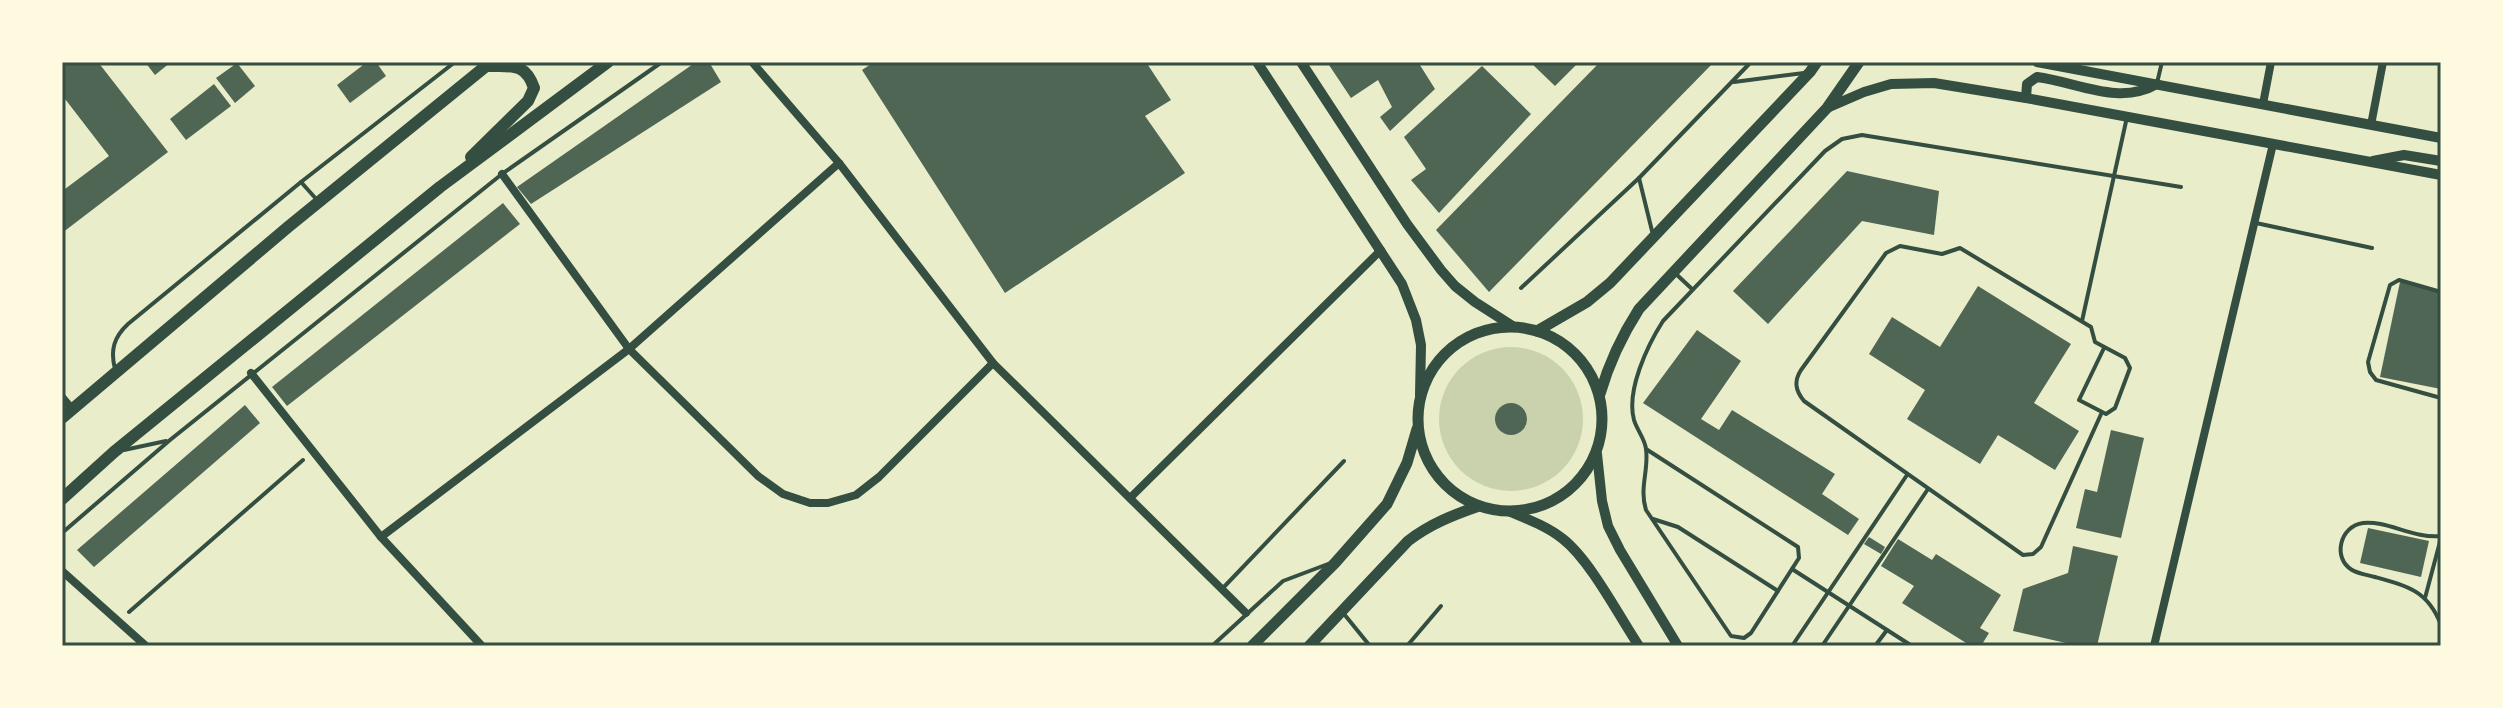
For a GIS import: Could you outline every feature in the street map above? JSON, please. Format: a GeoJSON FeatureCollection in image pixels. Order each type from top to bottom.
{"type":"FeatureCollection","features":[{"type":"Feature","properties":{"kind":"main road"},"geometry":{"type":"LineString","coordinates":[[62,499],[114,452],[440,187],[608,62]]}},
{"type":"Feature","properties":{"kind":"main road"},"geometry":{"type":"LineString","coordinates":[[1600,394],[1621,337],[1639,309],[1827,108],[1859,62]]}},
{"type":"Feature","properties":{"kind":"main road"},"geometry":{"type":"LineString","coordinates":[[67,414],[488,64],[519,67],[529,74],[534,88],[528,101],[440,187]]}},
{"type":"Feature","properties":{"kind":"main road"},"geometry":{"type":"LineString","coordinates":[[1537,331],[1587,302],[1610,283],[1814,67]]}},
{"type":"Feature","properties":{"kind":"main road"},"geometry":{"type":"LineString","coordinates":[[1252,646],[1335,563],[1387,504],[1407,463],[1418,429],[1420,395],[1433,367],[1455,344],[1483,331],[1514,327],[1537,331],[1559,340],[1577,354],[1591,373],[1600,394],[1603,424],[1597,454],[1582,478],[1561,496],[1536,508],[1508,511],[1479,506],[1456,494],[1437,476],[1424,454],[1418,429]]}},
{"type":"Feature","properties":{"kind":"main road"},"geometry":{"type":"LineString","coordinates":[[1309,646],[1417,535],[1452,515],[1479,506]]}},
{"type":"Feature","properties":{"kind":"street"},"geometry":{"type":"LineString","coordinates":[[752,62],[839,163],[993,363],[1246,613]]}},
{"type":"Feature","properties":{"kind":"street"},"geometry":{"type":"LineString","coordinates":[[1257,62],[1402,284],[1416,320],[1421,345],[1420,395]]}},
{"type":"Feature","properties":{"kind":"street"},"geometry":{"type":"LineString","coordinates":[[1301,62],[1407,224],[1441,270],[1475,302],[1514,327]]}},
{"type":"Feature","properties":{"kind":"street"},"geometry":{"type":"LineString","coordinates":[[2263,104],[2271,62]]}},
{"type":"Feature","properties":{"kind":"street"},"geometry":{"type":"LineString","coordinates":[[2371,125],[2383,62]]}},
{"type":"Feature","properties":{"kind":"street"},"geometry":{"type":"LineString","coordinates":[[2044,63],[2441,138]]}},
{"type":"Feature","properties":{"kind":"street"},"geometry":{"type":"LineString","coordinates":[[2026,98],[2027,84],[2037,77],[2118,94],[2138,92],[2157,84]]}},
{"type":"Feature","properties":{"kind":"street"},"geometry":{"type":"LineString","coordinates":[[1827,108],[1878,88],[1906,82],[1948,84],[2441,175]]}},
{"type":"Feature","properties":{"kind":"street"},"geometry":{"type":"LineString","coordinates":[[2154,646],[2273,144]]}},
{"type":"Feature","properties":{"kind":"street"},"geometry":{"type":"LineString","coordinates":[[2371,162],[2404,155],[2441,161]]}},
{"type":"Feature","properties":{"kind":"street"},"geometry":{"type":"LineString","coordinates":[[381,537],[629,349],[839,163]]}},
{"type":"Feature","properties":{"kind":"street"},"geometry":{"type":"LineString","coordinates":[[502,174],[629,349],[758,476],[783,494],[810,503],[828,503],[856,495],[993,363]]}},
{"type":"Feature","properties":{"kind":"street"},"geometry":{"type":"LineString","coordinates":[[1130,498],[1381,250]]}},
{"type":"Feature","properties":{"kind":"street"},"geometry":{"type":"LineString","coordinates":[[251,373],[381,537],[480,645]]}},
{"type":"Feature","properties":{"kind":"street"},"geometry":{"type":"LineString","coordinates":[[62,397],[67,414]]}},
{"type":"Feature","properties":{"kind":"street"},"geometry":{"type":"LineString","coordinates":[[1597,454],[1608,526],[1678,646]]}},
{"type":"Feature","properties":{"kind":"street"},"geometry":{"type":"LineString","coordinates":[[1508,511],[1540,524],[1564,540],[1581,557],[1639,646]]}},
{"type":"Feature","properties":{"kind":"street"},"geometry":{"type":"LineString","coordinates":[[62,571],[146,646]]}},
{"type":"Feature","properties":{"kind":"lane"},"geometry":{"type":"LineString","coordinates":[[116,371],[112,358],[113,345],[119,333],[301,182],[455,62]]}},
{"type":"Feature","properties":{"kind":"lane"},"geometry":{"type":"LineString","coordinates":[[1521,288],[1639,178],[1751,62]]}},
{"type":"Feature","properties":{"kind":"lane"},"geometry":{"type":"LineString","coordinates":[[2157,84],[2162,62]]}},
{"type":"Feature","properties":{"kind":"lane"},"geometry":{"type":"LineString","coordinates":[[62,533],[251,373],[502,174],[658,63]]}},
{"type":"Feature","properties":{"kind":"lane"},"geometry":{"type":"LineString","coordinates":[[1734,82],[1814,67]]}},
{"type":"Feature","properties":{"kind":"lane"},"geometry":{"type":"LineString","coordinates":[[2082,321],[2127,117]]}},
{"type":"Feature","properties":{"kind":"lane"},"geometry":{"type":"LineString","coordinates":[[1646,449],[1798,547],[1800,554],[1792,569],[1748,636],[1731,636],[1652,519],[1642,495],[1646,449],[1633,413],[1638,376],[1654,336],[1674,308],[1825,151],[1852,136],[1871,136],[2181,187]]}},
{"type":"Feature","properties":{"kind":"lane"},"geometry":{"type":"LineString","coordinates":[[1639,178],[1654,239]]}},
{"type":"Feature","properties":{"kind":"lane"},"geometry":{"type":"LineString","coordinates":[[301,182],[319,202]]}},
{"type":"Feature","properties":{"kind":"lane"},"geometry":{"type":"LineString","coordinates":[[2254,222],[2372,248]]}},
{"type":"Feature","properties":{"kind":"lane"},"geometry":{"type":"LineString","coordinates":[[2102,412],[2041,547],[2033,554],[2019,554],[1804,401],[1796,389],[1801,370],[1890,249],[1900,246],[1942,254],[1960,248],[2093,328],[2095,342],[2125,358],[2130,368],[2115,408],[2109,413],[2080,402],[2079,397],[2104,348]]}},
{"type":"Feature","properties":{"kind":"lane"},"geometry":{"type":"LineString","coordinates":[[1674,272],[1692,289]]}},
{"type":"Feature","properties":{"kind":"lane"},"geometry":{"type":"LineString","coordinates":[[2441,292],[2399,280],[2390,285],[2368,362],[2372,377],[2381,383],[2441,398]]}},
{"type":"Feature","properties":{"kind":"lane"},"geometry":{"type":"LineString","coordinates":[[114,452],[170,440]]}},
{"type":"Feature","properties":{"kind":"lane"},"geometry":{"type":"LineString","coordinates":[[1222,589],[1344,461]]}},
{"type":"Feature","properties":{"kind":"lane"},"geometry":{"type":"LineString","coordinates":[[1792,646],[1907,474]]}},
{"type":"Feature","properties":{"kind":"lane"},"geometry":{"type":"LineString","coordinates":[[1822,646],[1928,489]]}},
{"type":"Feature","properties":{"kind":"lane"},"geometry":{"type":"LineString","coordinates":[[1652,519],[1678,527],[1778,591]]}},
{"type":"Feature","properties":{"kind":"lane"},"geometry":{"type":"LineString","coordinates":[[2425,598],[2441,537],[2363,523],[2349,530],[2341,544],[2343,559],[2353,571],[2405,585],[2432,605],[2441,625]]}},
{"type":"Feature","properties":{"kind":"lane"},"geometry":{"type":"LineString","coordinates":[[1212,646],[1283,581],[1335,563]]}},
{"type":"Feature","properties":{"kind":"lane"},"geometry":{"type":"LineString","coordinates":[[1792,569],[1912,646]]}},
{"type":"Feature","properties":{"kind":"lane"},"geometry":{"type":"LineString","coordinates":[[1407,646],[1441,606]]}},
{"type":"Feature","properties":{"kind":"lane"},"geometry":{"type":"LineString","coordinates":[[1342,612],[1370,646]]}},
{"type":"Feature","properties":{"kind":"lane"},"geometry":{"type":"LineString","coordinates":[[1875,646],[1887,630]]}},
{"type":"Feature","properties":{"kind":"path"},"geometry":{"type":"LineString","coordinates":[[118,621],[313,451]]}},
{"type":"Feature","properties":{"kind":"green space"},"geometry":{"type":"Polygon","coordinates":[[[1511,347],[1539,352],[1562,368],[1578,391],[1583,419],[1578,447],[1562,470],[1539,486],[1511,491],[1483,486],[1460,470],[1444,447],[1439,419],[1444,391],[1460,368],[1483,352],[1511,347]]]}},
{"type":"Feature","properties":{"kind":"building"},"geometry":{"type":"Polygon","coordinates":[[[62,62],[98,62],[168,152],[62,233],[62,185],[65,189],[109,156],[62,95],[62,62]]]}},
{"type":"Feature","properties":{"kind":"building"},"geometry":{"type":"Polygon","coordinates":[[[145,62],[171,62],[155,75],[145,62]]]}},
{"type":"Feature","properties":{"kind":"building"},"geometry":{"type":"Polygon","coordinates":[[[367,62],[376,62],[386,76],[350,103],[337,85],[367,62]]]}},
{"type":"Feature","properties":{"kind":"building"},"geometry":{"type":"Polygon","coordinates":[[[696,62],[709,62],[721,82],[531,204],[517,187],[696,62]]]}},
{"type":"Feature","properties":{"kind":"building"},"geometry":{"type":"Polygon","coordinates":[[[874,62],[1146,62],[1171,100],[1145,116],[1185,173],[1005,293],[862,70],[874,62]]]}},
{"type":"Feature","properties":{"kind":"building"},"geometry":{"type":"Polygon","coordinates":[[[1327,62],[1418,62],[1435,89],[1390,131],[1380,117],[1392,107],[1378,80],[1351,98],[1327,62]]]}},
{"type":"Feature","properties":{"kind":"building"},"geometry":{"type":"Polygon","coordinates":[[[1530,62],[1579,62],[1555,86],[1530,62]]]}},
{"type":"Feature","properties":{"kind":"building"},"geometry":{"type":"Polygon","coordinates":[[[1600,62],[1714,62],[1489,292],[1436,230],[1600,62]]]}},
{"type":"Feature","properties":{"kind":"building"},"geometry":{"type":"Polygon","coordinates":[[[237,63],[255,86],[235,103],[216,78],[237,63]]]}},
{"type":"Feature","properties":{"kind":"building"},"geometry":{"type":"Polygon","coordinates":[[[1482,66],[1531,114],[1439,213],[1411,180],[1426,169],[1404,137],[1482,66]]]}},
{"type":"Feature","properties":{"kind":"building"},"geometry":{"type":"Polygon","coordinates":[[[214,84],[231,106],[186,140],[170,119],[214,84]]]}},
{"type":"Feature","properties":{"kind":"building"},"geometry":{"type":"Polygon","coordinates":[[[1847,171],[1939,191],[1934,235],[1862,221],[1768,324],[1733,291],[1847,171]]]}},
{"type":"Feature","properties":{"kind":"building"},"geometry":{"type":"Polygon","coordinates":[[[503,203],[520,224],[287,406],[272,387],[503,203]]]}},
{"type":"Feature","properties":{"kind":"building"},"geometry":{"type":"Polygon","coordinates":[[[2400,282],[2441,291],[2441,389],[2380,377],[2400,282]]]}},
{"type":"Feature","properties":{"kind":"building"},"geometry":{"type":"Polygon","coordinates":[[[1978,286],[2071,344],[2034,403],[2079,431],[2055,470],[1998,435],[1980,464],[1907,419],[1925,390],[1869,354],[1892,317],[1940,347],[1978,286]]]}},
{"type":"Feature","properties":{"kind":"building"},"geometry":{"type":"Polygon","coordinates":[[[1697,330],[1741,361],[1701,419],[1719,430],[1732,410],[1835,474],[1822,494],[1859,519],[1848,535],[1643,403],[1697,330]]]}},
{"type":"Feature","properties":{"kind":"building"},"geometry":{"type":"Polygon","coordinates":[[[1511,403],[1523,407],[1527,419],[1523,431],[1511,435],[1499,431],[1495,419],[1499,407],[1511,403]]]}},
{"type":"Feature","properties":{"kind":"building"},"geometry":{"type":"Polygon","coordinates":[[[245,405],[260,423],[94,567],[77,550],[245,405]]]}},
{"type":"Feature","properties":{"kind":"building"},"geometry":{"type":"Polygon","coordinates":[[[2111,430],[2144,438],[2121,538],[2076,528],[2085,489],[2097,492],[2111,430]]]}},
{"type":"Feature","properties":{"kind":"building"},"geometry":{"type":"Polygon","coordinates":[[[2368,528],[2429,541],[2421,577],[2360,563],[2368,528]]]}},
{"type":"Feature","properties":{"kind":"building"},"geometry":{"type":"Polygon","coordinates":[[[1869,537],[1885,547],[1881,554],[1864,544],[1869,537]]]}},
{"type":"Feature","properties":{"kind":"building"},"geometry":{"type":"Polygon","coordinates":[[[1898,539],[1932,560],[1936,554],[2001,595],[1980,628],[1989,633],[1981,646],[1971,646],[1902,603],[1914,586],[1881,566],[1898,539]]]}},
{"type":"Feature","properties":{"kind":"building"},"geometry":{"type":"Polygon","coordinates":[[[2073,546],[2118,556],[2097,646],[2079,646],[2013,631],[2023,589],[2068,573],[2073,546]]]}}]}
